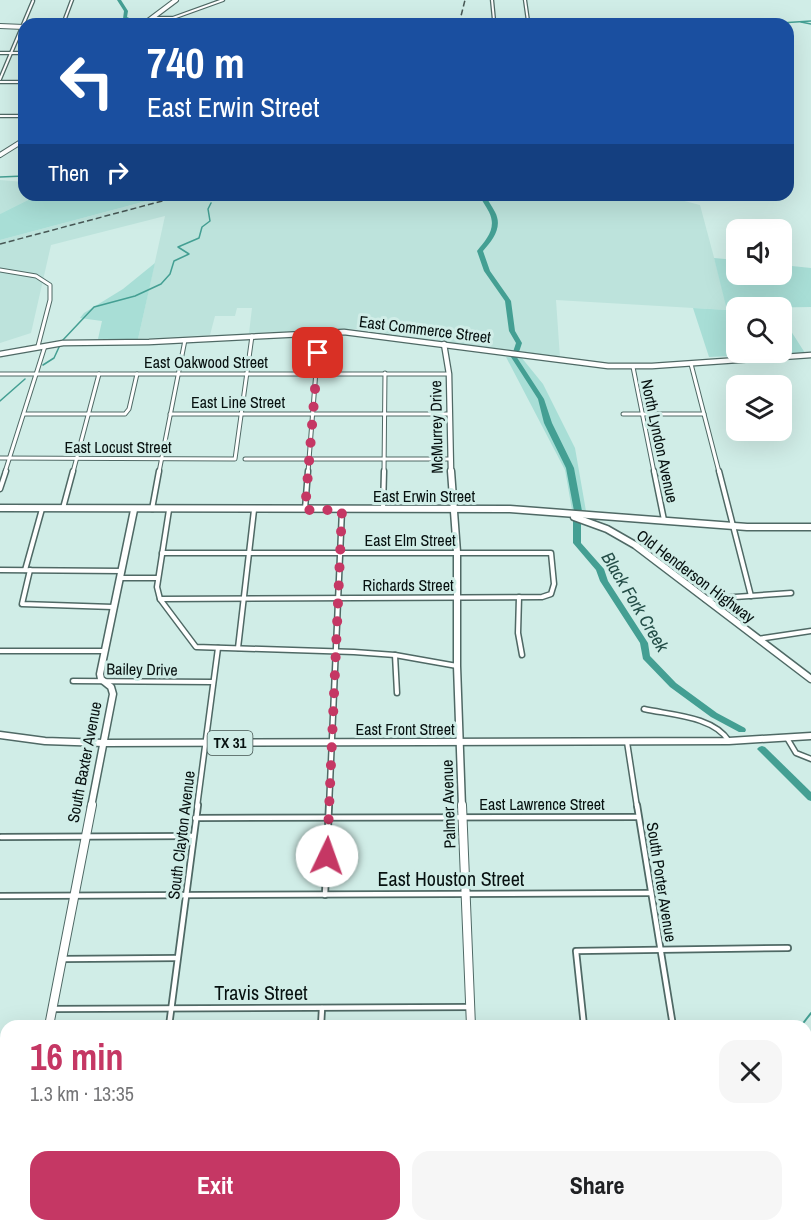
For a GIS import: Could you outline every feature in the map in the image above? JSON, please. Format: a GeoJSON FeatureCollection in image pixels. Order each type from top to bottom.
{"type":"FeatureCollection","features":[{"type":"Feature","properties":{"kind":"street"},"geometry":{"type":"LineString","coordinates":[[65,18],[72,0]]}},
{"type":"Feature","properties":{"kind":"street"},"geometry":{"type":"LineString","coordinates":[[153,18],[176,0]]}},
{"type":"Feature","properties":{"kind":"street"},"geometry":{"type":"LineString","coordinates":[[153,18],[173,18],[224,0]]}},
{"type":"Feature","properties":{"kind":"street"},"geometry":{"type":"LineString","coordinates":[[492,0],[495,18]]}},
{"type":"Feature","properties":{"kind":"street"},"geometry":{"type":"LineString","coordinates":[[525,0],[528,18]]}},
{"type":"Feature","properties":{"kind":"street"},"geometry":{"type":"LineString","coordinates":[[26,18],[33,1]]}},
{"type":"Feature","properties":{"kind":"street"},"geometry":{"type":"LineString","coordinates":[[0,26],[18,27]]}},
{"type":"Feature","properties":{"kind":"street"},"geometry":{"type":"LineString","coordinates":[[18,40],[0,81],[18,82]]}},
{"type":"Feature","properties":{"kind":"street"},"geometry":{"type":"LineString","coordinates":[[0,53],[18,53]]}},
{"type":"Feature","properties":{"kind":"street"},"geometry":{"type":"LineString","coordinates":[[0,116],[18,116]]}},
{"type":"Feature","properties":{"kind":"street"},"geometry":{"type":"LineString","coordinates":[[2,153],[18,144]]}},
{"type":"Feature","properties":{"kind":"street"},"geometry":{"type":"LineString","coordinates":[[0,270],[36,276],[50,285],[50,300],[38,346]]}},
{"type":"Feature","properties":{"kind":"street"},"geometry":{"type":"LineString","coordinates":[[305,510],[319,333]]}},
{"type":"Feature","properties":{"kind":"street","name":"East Commerce Street"},"geometry":{"type":"LineString","coordinates":[[0,354],[46,345],[353,333],[581,364],[633,367],[811,356]]}},
{"type":"Feature","properties":{"kind":"street"},"geometry":{"type":"LineString","coordinates":[[242,414],[252,336]]}},
{"type":"Feature","properties":{"kind":"street"},"geometry":{"type":"LineString","coordinates":[[152,510],[160,459],[185,340]]}},
{"type":"Feature","properties":{"kind":"street","name":"McMurrey Drive"},"geometry":{"type":"LineString","coordinates":[[444,344],[449,374],[450,459],[454,509]]}},
{"type":"Feature","properties":{"kind":"street"},"geometry":{"type":"LineString","coordinates":[[0,489],[46,345]]}},
{"type":"Feature","properties":{"kind":"street"},"geometry":{"type":"LineString","coordinates":[[691,364],[751,596]]}},
{"type":"Feature","properties":{"kind":"street","name":"North Lyndon Avenue"},"geometry":{"type":"LineString","coordinates":[[633,367],[664,520]]}},
{"type":"Feature","properties":{"kind":"street"},"geometry":{"type":"LineString","coordinates":[[383,510],[385,373]]}},
{"type":"Feature","properties":{"kind":"street","name":"East Oakwood Street"},"geometry":{"type":"LineString","coordinates":[[0,374],[449,374]]}},
{"type":"Feature","properties":{"kind":"street"},"geometry":{"type":"LineString","coordinates":[[62,509],[99,374]]}},
{"type":"Feature","properties":{"kind":"street"},"geometry":{"type":"LineString","coordinates":[[24,414],[125,414],[129,409],[137,374]]}},
{"type":"Feature","properties":{"kind":"street","name":"East Line Street"},"geometry":{"type":"LineString","coordinates":[[170,414],[450,414]]}},
{"type":"Feature","properties":{"kind":"street","name":"East Locust Street"},"geometry":{"type":"LineString","coordinates":[[0,458],[235,459],[242,414]]}},
{"type":"Feature","properties":{"kind":"street"},"geometry":{"type":"LineString","coordinates":[[623,414],[704,414]]}},
{"type":"Feature","properties":{"kind":"street"},"geometry":{"type":"LineString","coordinates":[[245,459],[450,459]]}},
{"type":"Feature","properties":{"kind":"street","name":"East Erwin Street"},"geometry":{"type":"LineString","coordinates":[[0,508],[454,509],[556,513],[732,526],[811,527]]}},
{"type":"Feature","properties":{"kind":"street"},"geometry":{"type":"LineString","coordinates":[[42,509],[22,604],[113,607]]}},
{"type":"Feature","properties":{"kind":"street","name":"Palmer Avenue"},"geometry":{"type":"LineString","coordinates":[[454,509],[458,597],[457,666],[471,1020]]}},
{"type":"Feature","properties":{"kind":"street","name":"South Baxter Avenue"},"geometry":{"type":"LineString","coordinates":[[50,1020],[113,692],[100,676],[134,510]]}},
{"type":"Feature","properties":{"kind":"street"},"geometry":{"type":"LineString","coordinates":[[169,510],[157,578],[160,599],[196,647],[395,655],[457,666]]}},
{"type":"Feature","properties":{"kind":"street"},"geometry":{"type":"LineString","coordinates":[[238,648],[254,510]]}},
{"type":"Feature","properties":{"kind":"street"},"geometry":{"type":"LineString","coordinates":[[325,895],[342,510]]}},
{"type":"Feature","properties":{"kind":"street","name":"Old Henderson Highway"},"geometry":{"type":"LineString","coordinates":[[556,513],[599,525],[640,549],[811,679]]}},
{"type":"Feature","properties":{"kind":"street"},"geometry":{"type":"LineString","coordinates":[[599,525],[596,520],[602,516]]}},
{"type":"Feature","properties":{"kind":"street","name":"East Elm Street"},"geometry":{"type":"LineString","coordinates":[[162,553],[551,553],[554,584],[548,596]]}},
{"type":"Feature","properties":{"kind":"street"},"geometry":{"type":"LineString","coordinates":[[0,570],[121,574],[157,578]]}},
{"type":"Feature","properties":{"kind":"street"},"geometry":{"type":"LineString","coordinates":[[705,599],[713,596],[791,593]]}},
{"type":"Feature","properties":{"kind":"street","name":"Richards Street"},"geometry":{"type":"LineString","coordinates":[[160,599],[548,596]]}},
{"type":"Feature","properties":{"kind":"street"},"geometry":{"type":"LineString","coordinates":[[519,597],[520,614],[516,635],[522,655]]}},
{"type":"Feature","properties":{"kind":"street"},"geometry":{"type":"LineString","coordinates":[[757,639],[811,631]]}},
{"type":"Feature","properties":{"kind":"street","name":"South Clayton Avenue"},"geometry":{"type":"LineString","coordinates":[[170,1020],[218,648]]}},
{"type":"Feature","properties":{"kind":"street"},"geometry":{"type":"LineString","coordinates":[[0,651],[104,651]]}},
{"type":"Feature","properties":{"kind":"street"},"geometry":{"type":"LineString","coordinates":[[395,655],[397,693]]}},
{"type":"Feature","properties":{"kind":"street","name":"Bailey Drive"},"geometry":{"type":"LineString","coordinates":[[73,681],[212,682]]}},
{"type":"Feature","properties":{"kind":"street"},"geometry":{"type":"LineString","coordinates":[[644,709],[713,725],[727,734],[729,741]]}},
{"type":"Feature","properties":{"kind":"street","name":"East Front Street"},"geometry":{"type":"LineString","coordinates":[[0,736],[57,742],[104,743],[729,741],[811,736]]}},
{"type":"Feature","properties":{"kind":"street"},"geometry":{"type":"LineString","coordinates":[[787,738],[796,753],[811,759]]}},
{"type":"Feature","properties":{"kind":"street","name":"South Porter Avenue"},"geometry":{"type":"LineString","coordinates":[[627,742],[658,950],[672,1020]]}},
{"type":"Feature","properties":{"kind":"street","name":"East Lawrence Street"},"geometry":{"type":"LineString","coordinates":[[195,818],[638,817]]}},
{"type":"Feature","properties":{"kind":"street"},"geometry":{"type":"LineString","coordinates":[[1,837],[193,836]]}},
{"type":"Feature","properties":{"kind":"street","name":"East Houston Street"},"geometry":{"type":"LineString","coordinates":[[0,896],[650,893]]}},
{"type":"Feature","properties":{"kind":"street"},"geometry":{"type":"LineString","coordinates":[[583,1020],[576,951],[788,948]]}},
{"type":"Feature","properties":{"kind":"street"},"geometry":{"type":"LineString","coordinates":[[62,959],[177,958]]}},
{"type":"Feature","properties":{"kind":"street","name":"Travis Street"},"geometry":{"type":"LineString","coordinates":[[52,1009],[470,1007]]}},
{"type":"Feature","properties":{"kind":"street"},"geometry":{"type":"LineString","coordinates":[[321,1020],[322,1008]]}},
{"type":"Feature","properties":{"kind":"shaded area"},"geometry":{"type":"Polygon","coordinates":[[[0,180],[18,182],[18,201],[26,201],[0,214],[0,180]]]}},
{"type":"Feature","properties":{"kind":"shaded area"},"geometry":{"type":"Polygon","coordinates":[[[26,201],[146,201],[0,240],[0,214],[26,201]]]}},
{"type":"Feature","properties":{"kind":"shaded area"},"geometry":{"type":"Polygon","coordinates":[[[146,201],[684,201],[700,205],[726,302],[726,310],[556,300],[560,358],[354,329],[249,333],[252,308],[237,308],[235,316],[215,316],[210,335],[138,339],[165,216],[51,245],[31,333],[0,343],[0,240],[146,201]]]}},
{"type":"Feature","properties":{"kind":"shaded area"},"geometry":{"type":"Polygon","coordinates":[[[714,258],[726,259],[726,285],[792,285],[792,266],[811,268],[811,307],[792,307],[792,297],[726,297],[726,306],[714,258]]]}},
{"type":"Feature","properties":{"kind":"shaded area"},"geometry":{"type":"Polygon","coordinates":[[[155,263],[138,339],[98,339],[102,321],[80,318],[84,313],[123,289],[155,263]]]}},
{"type":"Feature","properties":{"kind":"shaded area"},"geometry":{"type":"Polygon","coordinates":[[[693,308],[726,310],[726,356],[709,357],[693,308]]]}},
{"type":"Feature","properties":{"kind":"shaded area"},"geometry":{"type":"Polygon","coordinates":[[[792,333],[805,353],[792,354],[792,333]]]}},
{"type":"Feature","properties":{"kind":"shaded area"},"geometry":{"type":"Polygon","coordinates":[[[506,357],[521,357],[543,384],[575,448],[586,511],[572,510],[565,470],[506,357]]]}},
{"type":"Feature","properties":{"kind":"waterway","name":"Black Fork Creek"},"geometry":{"type":"LineString","coordinates":[[119,0],[126,11],[125,18]]}},
{"type":"Feature","properties":{"kind":"waterway"},"geometry":{"type":"LineString","coordinates":[[794,22],[811,21]]}},
{"type":"Feature","properties":{"kind":"waterway"},"geometry":{"type":"LineString","coordinates":[[801,22],[811,24]]}},
{"type":"Feature","properties":{"kind":"waterway"},"geometry":{"type":"LineString","coordinates":[[0,177],[18,176]]}},
{"type":"Feature","properties":{"kind":"waterway","name":"Black Fork Creek"},"geometry":{"type":"LineString","coordinates":[[485,201],[495,217],[495,228],[480,251],[487,271],[508,301],[512,331],[519,343],[516,352]]}},
{"type":"Feature","properties":{"kind":"waterway"},"geometry":{"type":"LineString","coordinates":[[62,341],[94,307],[135,296],[161,284],[170,274],[174,261],[189,254],[178,247],[199,238],[202,227],[210,221],[208,209],[211,203]]}},
{"type":"Feature","properties":{"kind":"waterway"},"geometry":{"type":"LineString","coordinates":[[43,365],[54,358],[60,345]]}},
{"type":"Feature","properties":{"kind":"waterway","name":"Black Fork Creek"},"geometry":{"type":"LineString","coordinates":[[514,357],[541,399],[548,423],[570,468],[578,511]]}},
{"type":"Feature","properties":{"kind":"waterway"},"geometry":{"type":"LineString","coordinates":[[0,401],[25,379]]}},
{"type":"Feature","properties":{"kind":"waterway","name":"Black Fork Creek"},"geometry":{"type":"LineString","coordinates":[[577,521],[577,543],[600,569],[604,581],[644,643],[646,657],[673,685],[714,715],[742,730]]}},
{"type":"Feature","properties":{"kind":"waterway","name":"Black Fork Creek"},"geometry":{"type":"LineString","coordinates":[[762,749],[811,798]]}},
{"type":"Feature","properties":{"kind":"waterway"},"geometry":{"type":"LineString","coordinates":[[806,1020],[811,1013]]}},
{"type":"Feature","properties":{"kind":"railway"},"geometry":{"type":"LineString","coordinates":[[460,18],[465,0]]}},
{"type":"Feature","properties":{"kind":"railway"},"geometry":{"type":"LineString","coordinates":[[0,244],[162,201]]}},
{"type":"Feature","properties":{"kind":"route"},"geometry":{"type":"LineString","coordinates":[[318,353],[305,510],[342,510],[327,856]]}}]}
